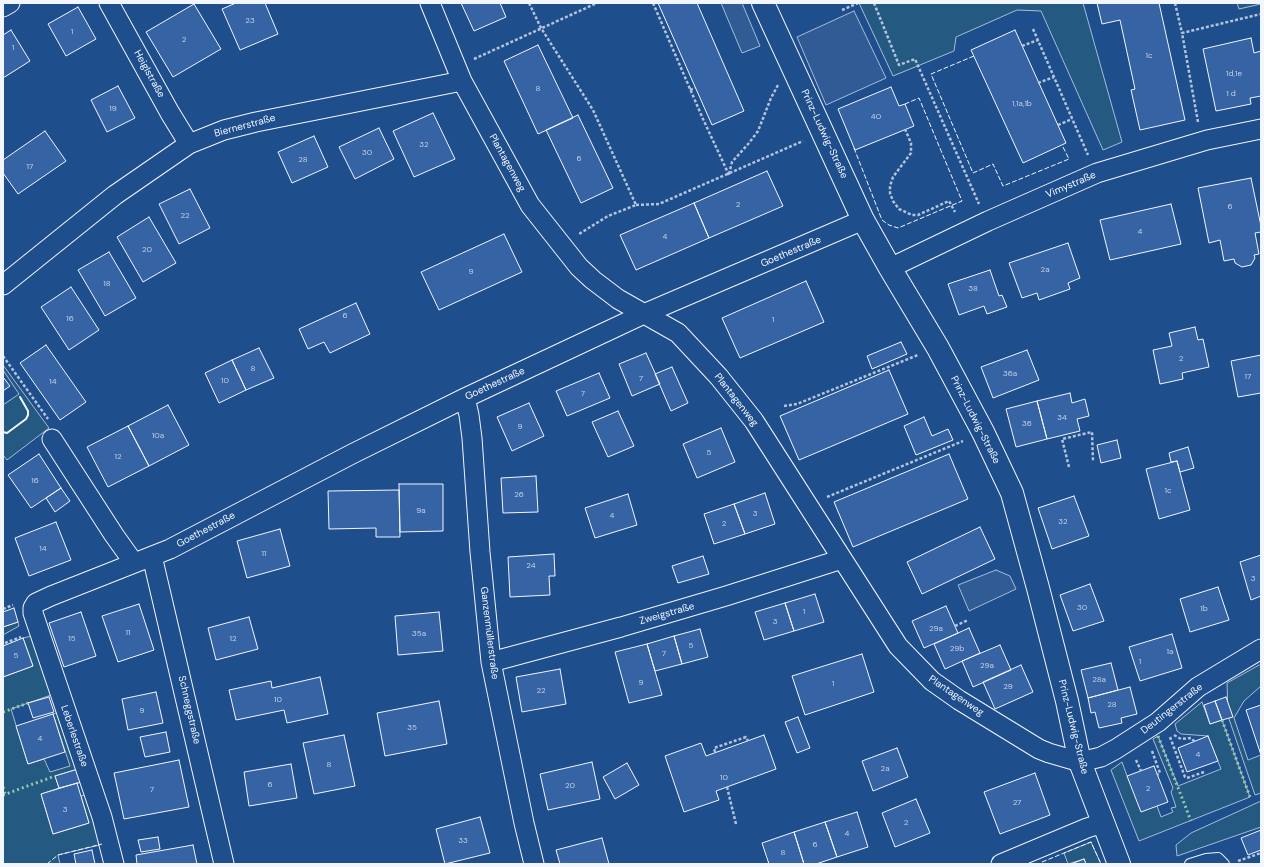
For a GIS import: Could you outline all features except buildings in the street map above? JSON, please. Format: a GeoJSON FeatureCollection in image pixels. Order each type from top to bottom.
{"type":"FeatureCollection","features":[{"type":"Feature","properties":{"kind":"street"},"geometry":{"type":"LineString","coordinates":[[3,7],[10,3]]}},
{"type":"Feature","properties":{"kind":"street","name":"Heiglstraße"},"geometry":{"type":"LineString","coordinates":[[109,3],[170,113],[190,144]]}},
{"type":"Feature","properties":{"kind":"street","name":"Plantagenweg"},"geometry":{"type":"LineString","coordinates":[[430,3],[462,81],[530,205],[579,267],[593,280],[618,299],[646,313],[678,333],[719,376],[754,421],[898,646],[932,681],[959,700],[1039,749],[1080,762]]}},
{"type":"Feature","properties":{"kind":"street","name":"Prinz-Ludwig-Straße"},"geometry":{"type":"LineString","coordinates":[[763,3],[863,220],[938,348],[1012,493],[1065,693],[1080,762],[1119,864]]}},
{"type":"Feature","properties":{"kind":"street","name":"Biernerstraße"},"geometry":{"type":"LineString","coordinates":[[3,285],[114,195],[190,144],[224,130],[256,122],[462,81]]}},
{"type":"Feature","properties":{"kind":"street","name":"Vimystraße"},"geometry":{"type":"LineString","coordinates":[[890,268],[988,221],[1097,174],[1207,140],[1261,129]]}},
{"type":"Feature","properties":{"kind":"street","name":"Goethestraße"},"geometry":{"type":"LineString","coordinates":[[33,608],[36,603],[51,596],[170,549],[352,454],[465,398],[646,313],[863,220]]}},
{"type":"Feature","properties":{"kind":"street","name":"Ganzenmüllerstraße"},"geometry":{"type":"LineString","coordinates":[[465,398],[474,451],[480,552],[491,662],[524,823],[534,864]]}},
{"type":"Feature","properties":{"kind":"street"},"geometry":{"type":"LineString","coordinates":[[52,439],[114,535],[134,563]]}},
{"type":"Feature","properties":{"kind":"street","name":"Schneggstraße"},"geometry":{"type":"LineString","coordinates":[[152,556],[224,864]]}},
{"type":"Feature","properties":{"kind":"street","name":"Zweigstraße"},"geometry":{"type":"LineString","coordinates":[[491,662],[621,627],[726,596],[842,559]]}},
{"type":"Feature","properties":{"kind":"street","name":"Leberlestraße"},"geometry":{"type":"LineString","coordinates":[[33,608],[32,613],[102,817],[114,864]]}},
{"type":"Feature","properties":{"kind":"street","name":"Deutingerstraße"},"geometry":{"type":"LineString","coordinates":[[1080,762],[1101,757],[1116,749],[1158,722],[1198,687],[1261,649]]}},
{"type":"Feature","properties":{"kind":"street"},"geometry":{"type":"LineString","coordinates":[[1001,864],[1087,828],[1103,823]]}},
{"type":"Feature","properties":{"kind":"lane"},"geometry":{"type":"LineString","coordinates":[[1190,864],[1206,859],[1218,858],[1224,864]]}},
{"type":"Feature","properties":{"kind":"path"},"geometry":{"type":"LineString","coordinates":[[529,3],[541,28],[593,110],[636,205]]}},
{"type":"Feature","properties":{"kind":"path"},"geometry":{"type":"LineString","coordinates":[[468,62],[597,3]]}},
{"type":"Feature","properties":{"kind":"path"},"geometry":{"type":"LineString","coordinates":[[653,3],[690,90],[729,174]]}},
{"type":"Feature","properties":{"kind":"path"},"geometry":{"type":"LineString","coordinates":[[842,10],[858,3]]}},
{"type":"Feature","properties":{"kind":"path"},"geometry":{"type":"LineString","coordinates":[[874,3],[899,65],[915,59],[988,221]]}},
{"type":"Feature","properties":{"kind":"path"},"geometry":{"type":"LineString","coordinates":[[1175,3],[1198,122]]}},
{"type":"Feature","properties":{"kind":"path"},"geometry":{"type":"LineString","coordinates":[[1182,33],[1261,14]]}},
{"type":"Feature","properties":{"kind":"path"},"geometry":{"type":"LineString","coordinates":[[660,20],[665,18]]}},
{"type":"Feature","properties":{"kind":"path"},"geometry":{"type":"LineString","coordinates":[[1033,29],[1097,174]]}},
{"type":"Feature","properties":{"kind":"path"},"geometry":{"type":"LineString","coordinates":[[1022,46],[1038,40]]}},
{"type":"Feature","properties":{"kind":"path"},"geometry":{"type":"LineString","coordinates":[[1038,83],[1054,77]]}},
{"type":"Feature","properties":{"kind":"path"},"geometry":{"type":"LineString","coordinates":[[729,174],[732,162],[750,143],[758,131],[775,89],[781,82]]}},
{"type":"Feature","properties":{"kind":"path"},"geometry":{"type":"LineString","coordinates":[[690,90],[695,88]]}},
{"type":"Feature","properties":{"kind":"path"},"geometry":{"type":"LineString","coordinates":[[1058,125],[1072,119]]}},
{"type":"Feature","properties":{"kind":"path"},"geometry":{"type":"LineString","coordinates":[[905,129],[911,143],[911,153],[893,178],[890,186],[890,193],[894,201],[899,209],[912,215],[918,215],[949,201],[955,212]]}},
{"type":"Feature","properties":{"kind":"path"},"geometry":{"type":"LineString","coordinates":[[576,235],[608,216],[636,205],[658,204],[808,139]]}},
{"type":"Feature","properties":{"kind":"path"},"geometry":{"type":"LineString","coordinates":[[3,356],[48,420],[51,426],[52,439]]}},
{"type":"Feature","properties":{"kind":"path"},"geometry":{"type":"LineString","coordinates":[[784,406],[797,404],[911,358]]}},
{"type":"Feature","properties":{"kind":"path"},"geometry":{"type":"LineString","coordinates":[[1069,467],[1062,439],[1092,432],[1093,460]]}},
{"type":"Feature","properties":{"kind":"path"},"geometry":{"type":"LineString","coordinates":[[828,496],[957,444]]}},
{"type":"Feature","properties":{"kind":"path"},"geometry":{"type":"LineString","coordinates":[[955,626],[968,620]]}},
{"type":"Feature","properties":{"kind":"path"},"geometry":{"type":"LineString","coordinates":[[1172,733],[1181,739],[1191,738],[1195,742]]}},
{"type":"Feature","properties":{"kind":"path"},"geometry":{"type":"LineString","coordinates":[[715,752],[714,748],[746,736],[748,741]]}},
{"type":"Feature","properties":{"kind":"path"},"geometry":{"type":"LineString","coordinates":[[1150,747],[1160,773],[1157,774]]}},
{"type":"Feature","properties":{"kind":"path"},"geometry":{"type":"LineString","coordinates":[[1175,749],[1185,777],[1187,778],[1204,772]]}},
{"type":"Feature","properties":{"kind":"path"},"geometry":{"type":"LineString","coordinates":[[727,787],[736,824]]}},
{"type":"Feature","properties":{"kind":"path"},"geometry":{"type":"LineString","coordinates":[[1236,862],[1261,853]]}},
{"type":"Feature","properties":{"kind":"shaded area"},"geometry":{"type":"Polygon","coordinates":[[[721,3],[742,3],[760,46],[742,53],[721,3]]]}},
{"type":"Feature","properties":{"kind":"shaded area"},"geometry":{"type":"Polygon","coordinates":[[[859,3],[1083,3],[1122,142],[1103,150],[1041,11],[1017,10],[956,37],[954,51],[893,76],[859,3]]]}},
{"type":"Feature","properties":{"kind":"shaded area"},"geometry":{"type":"Polygon","coordinates":[[[1237,3],[1261,3],[1261,4],[1239,9],[1237,3]]]}},
{"type":"Feature","properties":{"kind":"shaded area"},"geometry":{"type":"Polygon","coordinates":[[[854,11],[886,78],[826,105],[797,37],[854,11]]]}},
{"type":"Feature","properties":{"kind":"shaded area"},"geometry":{"type":"Polygon","coordinates":[[[3,365],[49,428],[7,460],[3,455],[3,405],[19,394],[3,370],[3,365]]]}},
{"type":"Feature","properties":{"kind":"shaded area"},"geometry":{"type":"Polygon","coordinates":[[[996,570],[1010,576],[1016,589],[969,611],[958,585],[996,570]]]}},
{"type":"Feature","properties":{"kind":"shaded area"},"geometry":{"type":"Polygon","coordinates":[[[18,622],[19,626],[3,635],[3,627],[18,622]]]}},
{"type":"Feature","properties":{"kind":"shaded area"},"geometry":{"type":"Polygon","coordinates":[[[32,636],[54,694],[11,709],[28,764],[44,759],[50,772],[70,766],[53,714],[60,712],[78,769],[55,776],[59,788],[41,794],[53,834],[89,823],[81,796],[88,794],[104,844],[58,855],[60,864],[3,864],[3,677],[33,666],[23,638],[32,636]]]}},
{"type":"Feature","properties":{"kind":"shaded area"},"geometry":{"type":"Polygon","coordinates":[[[1261,664],[1261,686],[1244,701],[1234,718],[1248,760],[1261,755],[1261,793],[1255,795],[1228,716],[1227,683],[1261,664]]]}},
{"type":"Feature","properties":{"kind":"shaded area"},"geometry":{"type":"Polygon","coordinates":[[[1202,702],[1210,724],[1222,720],[1250,797],[1139,841],[1111,770],[1122,762],[1127,776],[1157,806],[1161,817],[1173,812],[1171,808],[1176,807],[1171,792],[1173,788],[1153,739],[1158,736],[1178,786],[1221,769],[1208,736],[1181,734],[1177,731],[1175,724],[1202,702]]]}},
{"type":"Feature","properties":{"kind":"shaded area"},"geometry":{"type":"Polygon","coordinates":[[[1261,801],[1261,827],[1177,856],[1176,845],[1191,833],[1261,801]]]}},
{"type":"Feature","properties":{"kind":"shaded area"},"geometry":{"type":"Polygon","coordinates":[[[1091,842],[1101,864],[1086,864],[1084,859],[1068,864],[1064,853],[1091,842]]]}},
{"type":"Feature","properties":{"kind":"hedge"},"geometry":{"type":"LineString","coordinates":[[3,712],[28,703]]}},
{"type":"Feature","properties":{"kind":"hedge"},"geometry":{"type":"LineString","coordinates":[[1222,720],[1250,797]]}},
{"type":"Feature","properties":{"kind":"hedge"},"geometry":{"type":"LineString","coordinates":[[1158,736],[1191,821]]}},
{"type":"Feature","properties":{"kind":"hedge"},"geometry":{"type":"LineString","coordinates":[[3,795],[55,776]]}},
{"type":"Feature","properties":{"kind":"hedge"},"geometry":{"type":"LineString","coordinates":[[3,787],[5,794]]}},
{"type":"Feature","properties":{"kind":"fence"},"geometry":{"type":"LineString","coordinates":[[974,56],[931,74],[973,173],[993,164],[1003,186],[1069,159],[1062,145]]}},
{"type":"Feature","properties":{"kind":"fence"},"geometry":{"type":"LineString","coordinates":[[854,148],[882,220],[889,225],[898,228],[962,201],[919,98],[905,104]]}},
{"type":"Feature","properties":{"kind":"fence"},"geometry":{"type":"LineString","coordinates":[[1042,862],[1091,842],[1101,864]]}},
{"type":"Feature","properties":{"kind":"fence"},"geometry":{"type":"LineString","coordinates":[[47,864],[58,855],[102,844]]}},
{"type":"Feature","properties":{"kind":"wall"},"geometry":{"type":"LineString","coordinates":[[3,432],[7,433],[26,419],[28,415],[28,411],[20,397]]}}]}
